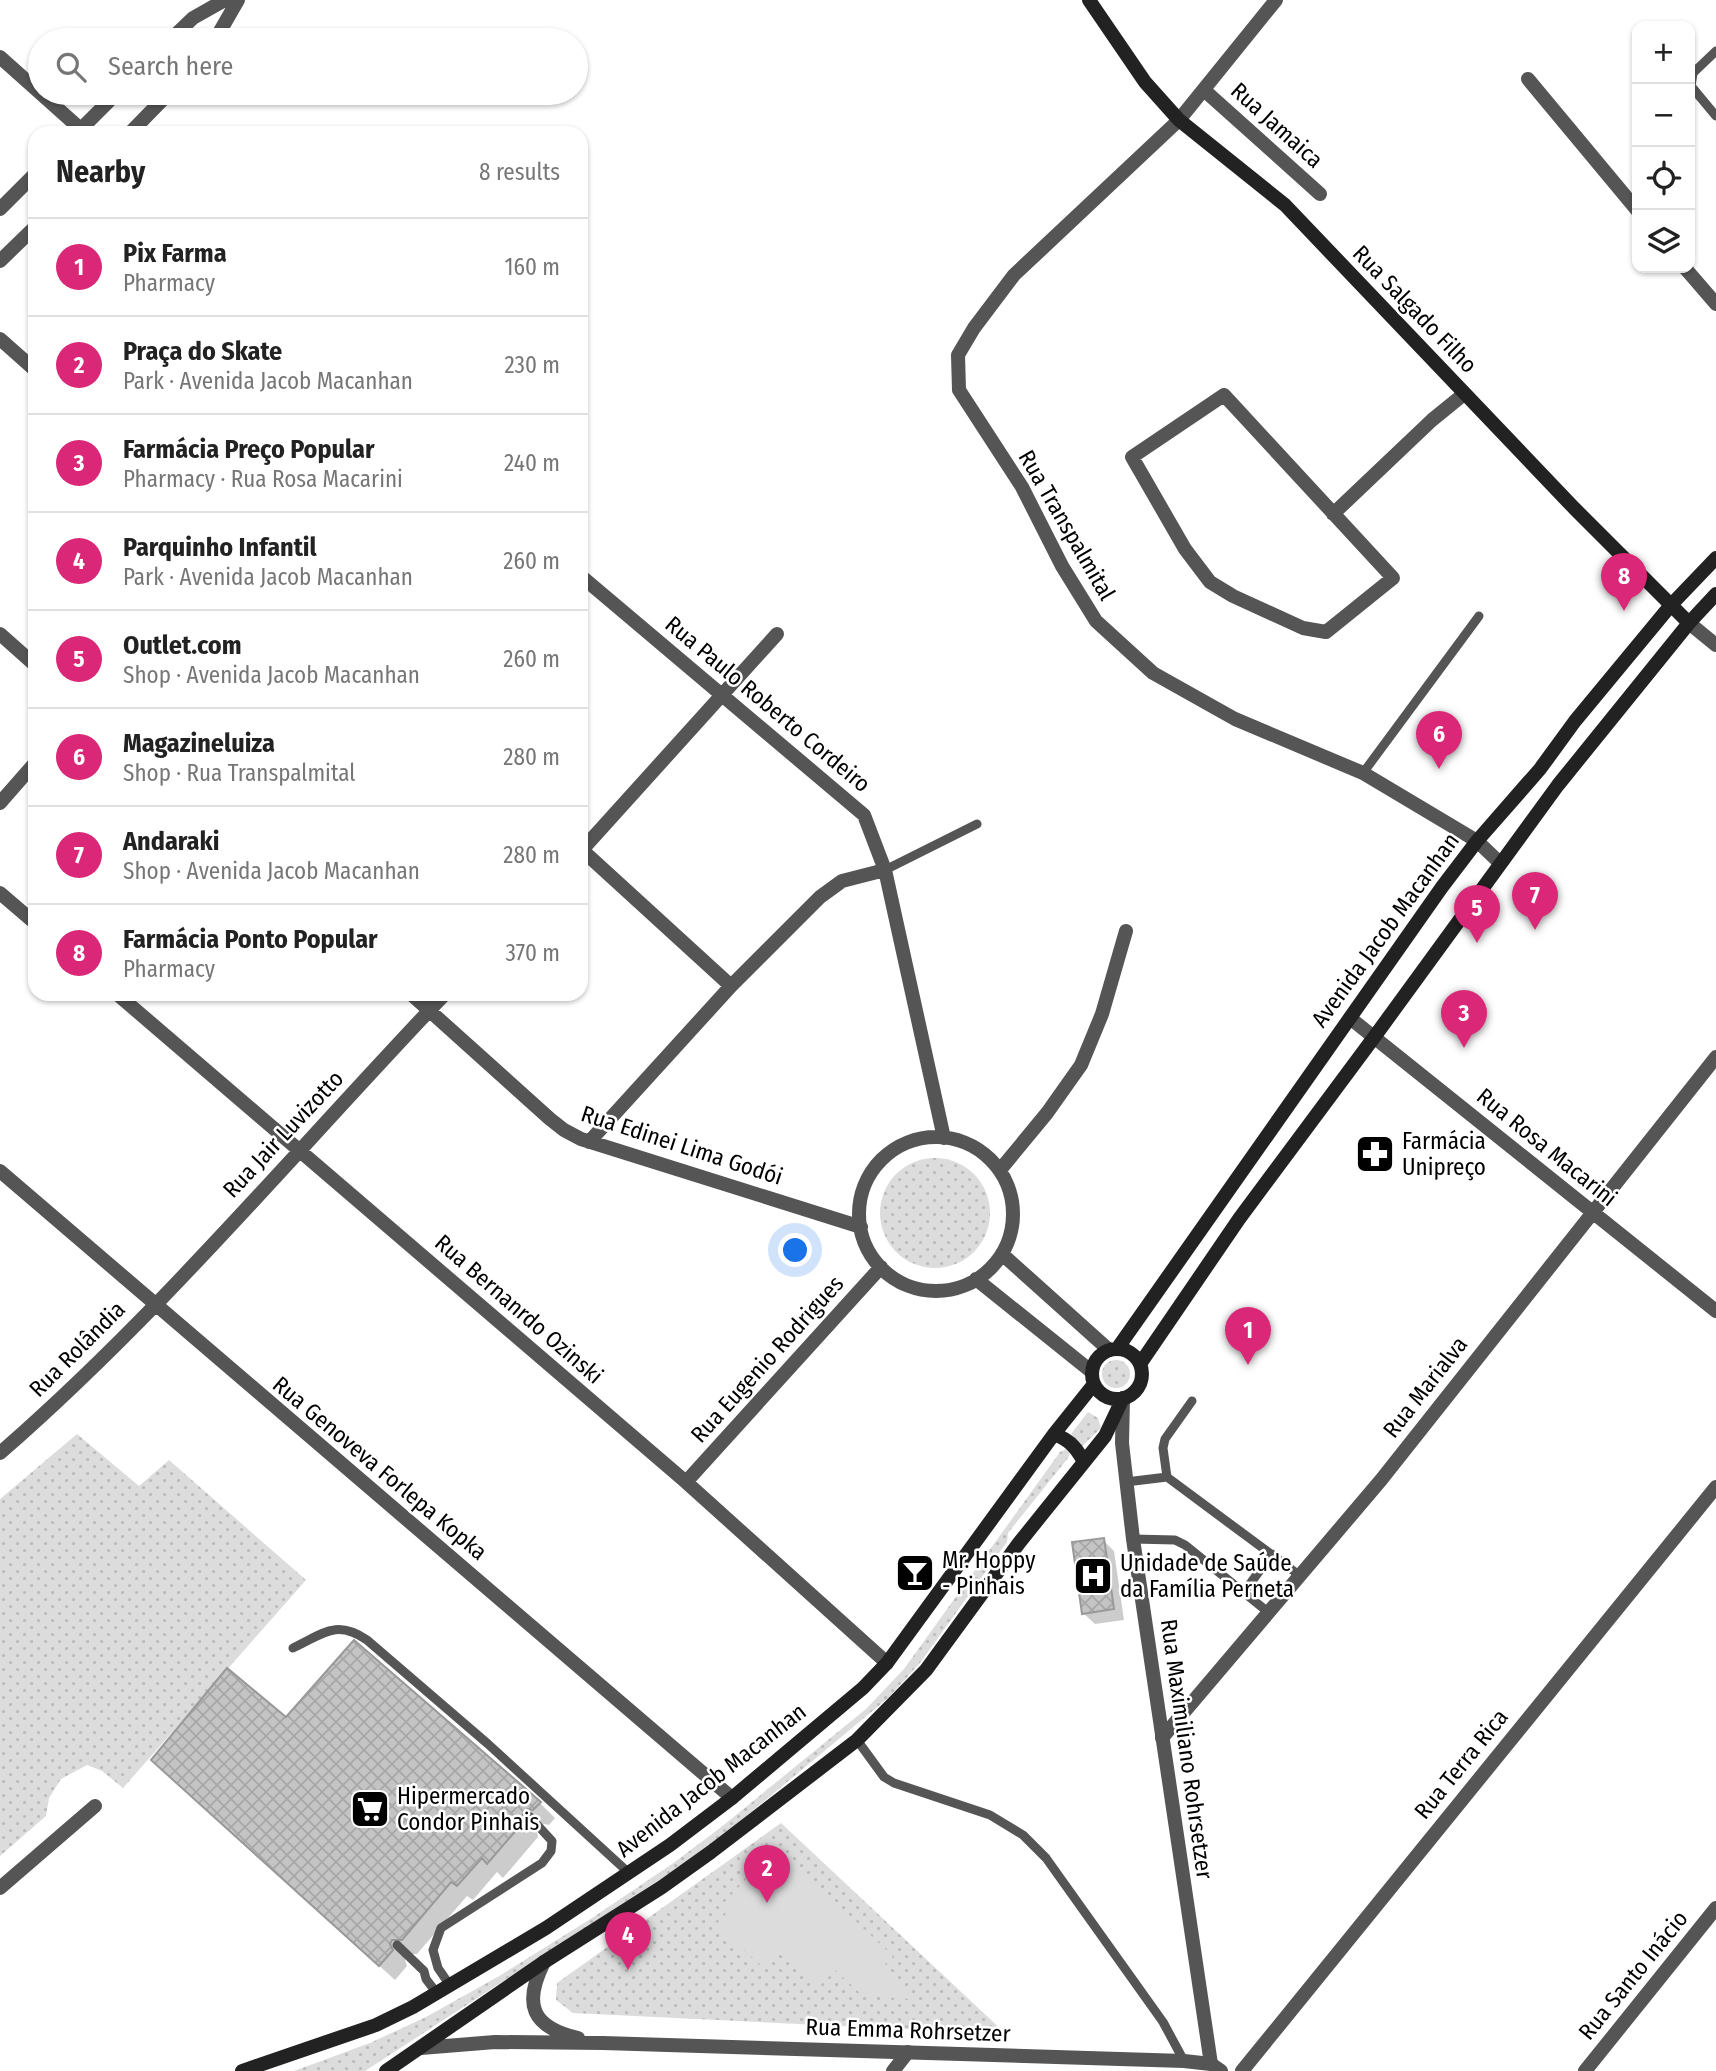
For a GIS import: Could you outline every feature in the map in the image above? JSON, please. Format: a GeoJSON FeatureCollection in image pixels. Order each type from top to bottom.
{"type":"FeatureCollection","features":[{"type":"Feature","properties":{"kind":"main road","name":"Rua Salgado Filho"},"geometry":{"type":"LineString","coordinates":[[1089,0],[1145,82],[1180,120],[1285,205],[1574,508],[1689,623]]}},
{"type":"Feature","properties":{"kind":"main road","name":"Avenida Jacob Macanhan"},"geometry":{"type":"LineString","coordinates":[[1113,1350],[1476,841],[1540,769],[1575,721],[1671,605],[1716,558]]}},
{"type":"Feature","properties":{"kind":"main road"},"geometry":{"type":"LineString","coordinates":[[1140,1364],[1238,1219],[1558,785],[1689,623],[1716,594]]}},
{"type":"Feature","properties":{"kind":"main road"},"geometry":{"type":"LineString","coordinates":[[386,2071],[544,1962],[692,1866],[857,1741],[926,1670],[1019,1543],[1083,1460],[1105,1436],[1123,1398],[1135,1391],[1139,1385],[1142,1378],[1140,1364],[1131,1353],[1113,1350],[1098,1358],[1093,1378],[1106,1396],[1123,1398]]}},
{"type":"Feature","properties":{"kind":"main road","name":"Avenida Jacob Macanhan"},"geometry":{"type":"LineString","coordinates":[[242,2071],[376,2025],[436,1992],[546,1928],[670,1845],[732,1798],[863,1688],[887,1663],[1093,1378]]}},
{"type":"Feature","properties":{"kind":"main road"},"geometry":{"type":"LineString","coordinates":[[1054,1434],[1074,1445],[1083,1460]]}},
{"type":"Feature","properties":{"kind":"street"},"geometry":{"type":"LineString","coordinates":[[182,28],[192,18],[225,0]]}},
{"type":"Feature","properties":{"kind":"street"},"geometry":{"type":"LineString","coordinates":[[222,28],[237,0]]}},
{"type":"Feature","properties":{"kind":"street","name":"Rua Transpalmital"},"geometry":{"type":"LineString","coordinates":[[1276,0],[1180,120],[1014,275],[974,328],[958,355],[959,390],[1021,487],[1062,566],[1096,621],[1153,673],[1235,719],[1363,773],[1476,841],[1500,863]]}},
{"type":"Feature","properties":{"kind":"street"},"geometry":{"type":"LineString","coordinates":[[0,57],[28,83]]}},
{"type":"Feature","properties":{"kind":"street"},"geometry":{"type":"LineString","coordinates":[[1528,79],[1632,204]]}},
{"type":"Feature","properties":{"kind":"street","name":"Rua Jamaica"},"geometry":{"type":"LineString","coordinates":[[1204,90],[1320,194]]}},
{"type":"Feature","properties":{"kind":"street"},"geometry":{"type":"LineString","coordinates":[[52,105],[75,126]]}},
{"type":"Feature","properties":{"kind":"street"},"geometry":{"type":"LineString","coordinates":[[87,126],[106,105]]}},
{"type":"Feature","properties":{"kind":"street"},"geometry":{"type":"LineString","coordinates":[[137,126],[157,105]]}},
{"type":"Feature","properties":{"kind":"street"},"geometry":{"type":"LineString","coordinates":[[0,209],[28,181]]}},
{"type":"Feature","properties":{"kind":"street"},"geometry":{"type":"LineString","coordinates":[[0,261],[28,234]]}},
{"type":"Feature","properties":{"kind":"street"},"geometry":{"type":"LineString","coordinates":[[1689,273],[1716,304]]}},
{"type":"Feature","properties":{"kind":"street"},"geometry":{"type":"LineString","coordinates":[[0,338],[28,364]]}},
{"type":"Feature","properties":{"kind":"street"},"geometry":{"type":"LineString","coordinates":[[1333,514],[1432,420],[1464,394]]}},
{"type":"Feature","properties":{"kind":"street"},"geometry":{"type":"LineString","coordinates":[[1224,396],[1333,514],[1393,578],[1326,632],[1303,628],[1233,596],[1210,582],[1185,549],[1132,457],[1224,396]]}},
{"type":"Feature","properties":{"kind":"street","name":"Rua Paulo Roberto Cordeiro"},"geometry":{"type":"LineString","coordinates":[[588,582],[864,815],[885,870],[944,1138]]}},
{"type":"Feature","properties":{"kind":"street","name":"Rua Salgado Filho"},"geometry":{"type":"LineString","coordinates":[[1689,623],[1716,645]]}},
{"type":"Feature","properties":{"kind":"street"},"geometry":{"type":"LineString","coordinates":[[0,634],[28,659]]}},
{"type":"Feature","properties":{"kind":"street"},"geometry":{"type":"LineString","coordinates":[[588,842],[777,635]]}},
{"type":"Feature","properties":{"kind":"street"},"geometry":{"type":"LineString","coordinates":[[0,803],[28,771]]}},
{"type":"Feature","properties":{"kind":"street"},"geometry":{"type":"LineString","coordinates":[[588,856],[731,986]]}},
{"type":"Feature","properties":{"kind":"street"},"geometry":{"type":"LineString","coordinates":[[589,1142],[731,986],[820,897],[842,881],[885,870]]}},
{"type":"Feature","properties":{"kind":"street"},"geometry":{"type":"LineString","coordinates":[[0,892],[28,917]]}},
{"type":"Feature","properties":{"kind":"street"},"geometry":{"type":"LineString","coordinates":[[999,1170],[1047,1113],[1081,1065],[1102,1014],[1126,930]]}},
{"type":"Feature","properties":{"kind":"street","name":"Rua Bernanrdo Ozinski"},"geometry":{"type":"LineString","coordinates":[[125,1001],[686,1482],[887,1663]]}},
{"type":"Feature","properties":{"kind":"street","name":"Rua Edinei Lima Godói"},"geometry":{"type":"LineString","coordinates":[[419,1001],[564,1130],[589,1142],[861,1227]]}},
{"type":"Feature","properties":{"kind":"street","name":"Rua Jair Luvizotto"},"geometry":{"type":"LineString","coordinates":[[154,1305],[438,1001]]}},
{"type":"Feature","properties":{"kind":"street","name":"Rua Rosa Macarini"},"geometry":{"type":"LineString","coordinates":[[1350,1018],[1716,1311]]}},
{"type":"Feature","properties":{"kind":"street","name":"Rua Marialva"},"geometry":{"type":"LineString","coordinates":[[1162,1738],[1381,1480],[1716,1057]]}},
{"type":"Feature","properties":{"kind":"street"},"geometry":{"type":"LineString","coordinates":[[923,1138],[957,1140],[978,1150],[999,1170],[1009,1190],[1013,1212],[1011,1234],[1002,1254],[976,1279],[950,1289],[927,1290],[905,1283],[881,1267],[868,1249],[860,1216],[863,1193],[869,1177],[891,1152],[906,1143],[923,1138]]}},
{"type":"Feature","properties":{"kind":"street","name":"Rua Genoveva Forlepa Kopka"},"geometry":{"type":"LineString","coordinates":[[0,1171],[732,1798]]}},
{"type":"Feature","properties":{"kind":"street"},"geometry":{"type":"LineString","coordinates":[[1002,1254],[1113,1350]]}},
{"type":"Feature","properties":{"kind":"street","name":"Rua Eugenio Rodrigues"},"geometry":{"type":"LineString","coordinates":[[686,1482],[881,1267]]}},
{"type":"Feature","properties":{"kind":"street"},"geometry":{"type":"LineString","coordinates":[[976,1279],[1093,1378]]}},
{"type":"Feature","properties":{"kind":"street","name":"Rua Rolândia"},"geometry":{"type":"LineString","coordinates":[[0,1453],[62,1399],[154,1305]]}},
{"type":"Feature","properties":{"kind":"street","name":"Rua Maximiliano Rohrsetzer"},"geometry":{"type":"LineString","coordinates":[[1123,1398],[1122,1443],[1133,1539],[1162,1738],[1216,2068]]}},
{"type":"Feature","properties":{"kind":"street","name":"Rua Terra Rica"},"geometry":{"type":"LineString","coordinates":[[1242,2071],[1716,1486]]}},
{"type":"Feature","properties":{"kind":"street"},"geometry":{"type":"LineString","coordinates":[[0,1888],[95,1806]]}},
{"type":"Feature","properties":{"kind":"street","name":"Rua Santo Inácio"},"geometry":{"type":"LineString","coordinates":[[1585,2071],[1716,1908]]}},
{"type":"Feature","properties":{"kind":"street","name":"Rua Emma Rohrsetzer"},"geometry":{"type":"LineString","coordinates":[[544,1962],[536,1978],[532,1998],[539,2020],[561,2034],[603,2043]]}},
{"type":"Feature","properties":{"kind":"street","name":"Rua Emma Rohrsetzer"},"geometry":{"type":"LineString","coordinates":[[421,2048],[495,2042],[603,2043],[1184,2061],[1216,2068]]}},
{"type":"Feature","properties":{"kind":"street"},"geometry":{"type":"LineString","coordinates":[[893,2071],[908,2052]]}},
{"type":"Feature","properties":{"kind":"lane"},"geometry":{"type":"LineString","coordinates":[[1716,51],[1693,73],[1691,86],[1716,116]]}},
{"type":"Feature","properties":{"kind":"lane"},"geometry":{"type":"LineString","coordinates":[[1363,773],[1479,616]]}},
{"type":"Feature","properties":{"kind":"lane"},"geometry":{"type":"LineString","coordinates":[[885,870],[977,824]]}},
{"type":"Feature","properties":{"kind":"lane"},"geometry":{"type":"LineString","coordinates":[[1167,1477],[1163,1448],[1165,1439],[1192,1401]]}},
{"type":"Feature","properties":{"kind":"lane"},"geometry":{"type":"LineString","coordinates":[[1126,1482],[1167,1477],[1299,1575]]}},
{"type":"Feature","properties":{"kind":"lane"},"geometry":{"type":"LineString","coordinates":[[1133,1539],[1175,1540],[1185,1545],[1268,1612]]}},
{"type":"Feature","properties":{"kind":"lane"},"geometry":{"type":"LineString","coordinates":[[1244,1592],[1272,1554]]}},
{"type":"Feature","properties":{"kind":"lane"},"geometry":{"type":"LineString","coordinates":[[293,1648],[336,1628],[355,1632],[367,1640],[488,1744],[629,1873]]}},
{"type":"Feature","properties":{"kind":"lane"},"geometry":{"type":"LineString","coordinates":[[857,1741],[884,1777],[894,1783],[990,1815],[1023,1835],[1046,1858],[1163,2022],[1184,2061]]}},
{"type":"Feature","properties":{"kind":"lane"},"geometry":{"type":"LineString","coordinates":[[449,1984],[438,1968],[433,1950],[441,1928],[542,1863],[551,1851],[552,1842],[529,1816]]}},
{"type":"Feature","properties":{"kind":"lane"},"geometry":{"type":"LineString","coordinates":[[397,1945],[424,1971],[426,1979],[436,1992]]}},
{"type":"Feature","properties":{"kind":"shaded area"},"geometry":{"type":"Polygon","coordinates":[[[935,1158],[956,1163],[974,1174],[985,1192],[990,1213],[985,1234],[974,1252],[956,1263],[935,1268],[914,1263],[896,1252],[885,1234],[880,1213],[885,1192],[896,1174],[914,1163],[935,1158]]]}},
{"type":"Feature","properties":{"kind":"shaded area"},"geometry":{"type":"Polygon","coordinates":[[[1116,1360],[1126,1364],[1130,1374],[1126,1384],[1116,1388],[1106,1384],[1102,1374],[1106,1364],[1116,1360]]]}},
{"type":"Feature","properties":{"kind":"shaded area"},"geometry":{"type":"Polygon","coordinates":[[[1088,1412],[1098,1418],[1101,1428],[1082,1446],[1071,1434],[1088,1412]]]}},
{"type":"Feature","properties":{"kind":"shaded area"},"geometry":{"type":"Polygon","coordinates":[[[77,1434],[139,1486],[169,1460],[306,1580],[123,1788],[102,1771],[87,1765],[61,1779],[49,1798],[46,1816],[0,1856],[0,1499],[77,1434]]]}},
{"type":"Feature","properties":{"kind":"shaded area"},"geometry":{"type":"Polygon","coordinates":[[[1066,1449],[1070,1452],[1068,1458],[1008,1533],[1007,1542],[920,1663],[888,1698],[726,1833],[679,1867],[365,2071],[294,2071],[370,2043],[426,2017],[501,1975],[592,1918],[720,1828],[866,1709],[904,1669],[1060,1452],[1066,1449]]]}},
{"type":"Feature","properties":{"kind":"shaded area"},"geometry":{"type":"Polygon","coordinates":[[[781,1823],[1006,2034],[573,2013],[556,2000],[557,1983],[781,1823]]]}},
{"type":"Feature","properties":{"kind":"shaded area"},"geometry":{"type":"Polygon","coordinates":[[[776,1847],[893,1956],[880,1970],[911,1999],[863,1996],[835,1970],[818,1988],[779,1953],[764,1968],[716,1924],[726,1914],[720,1907],[776,1847]]]}},
{"type":"Feature","properties":{"kind":"building","name":"Unidade de Saúde da Família Perneta"},"geometry":{"type":"Polygon","coordinates":[[[1104,1538],[1114,1609],[1082,1614],[1072,1542],[1104,1538]]]}},
{"type":"Feature","properties":{"kind":"building","name":"Hipermercado Condor Pinhais"},"geometry":{"type":"Polygon","coordinates":[[[354,1640],[541,1802],[533,1810],[524,1811],[524,1821],[487,1864],[482,1858],[457,1886],[451,1882],[402,1940],[392,1940],[390,1944],[393,1950],[379,1966],[151,1760],[227,1668],[286,1717],[354,1640]]]}},
{"type":"Feature","properties":{"kind":"place","name":"Farmácia Ponto Popular"},"geometry":{"type":"Point","coordinates":[1624,611]}},
{"type":"Feature","properties":{"kind":"place","name":"Magazineluiza"},"geometry":{"type":"Point","coordinates":[1439,769]}},
{"type":"Feature","properties":{"kind":"place","name":"Andaraki"},"geometry":{"type":"Point","coordinates":[1535,930]}},
{"type":"Feature","properties":{"kind":"place","name":"Outlet.com"},"geometry":{"type":"Point","coordinates":[1477,943]}},
{"type":"Feature","properties":{"kind":"place","name":"Farmácia Preço Popular"},"geometry":{"type":"Point","coordinates":[1464,1048]}},
{"type":"Feature","properties":{"kind":"place","name":"Farmácia Unipreço"},"geometry":{"type":"Point","coordinates":[1375,1154]}},
{"type":"Feature","properties":{"kind":"place","name":"Pix Farma"},"geometry":{"type":"Point","coordinates":[1248,1365]}},
{"type":"Feature","properties":{"kind":"place","name":"Mr. Hoppy - Pinhais"},"geometry":{"type":"Point","coordinates":[915,1573]}},
{"type":"Feature","properties":{"kind":"place","name":"Unidade de Saúde da Família Perneta"},"geometry":{"type":"Point","coordinates":[1093,1576]}},
{"type":"Feature","properties":{"kind":"place","name":"Hipermercado Condor Pinhais"},"geometry":{"type":"Point","coordinates":[370,1809]}},
{"type":"Feature","properties":{"kind":"place","name":"Praça do Skate"},"geometry":{"type":"Point","coordinates":[767,1903]}},
{"type":"Feature","properties":{"kind":"place","name":"Parquinho Infantil"},"geometry":{"type":"Point","coordinates":[628,1970]}}]}
